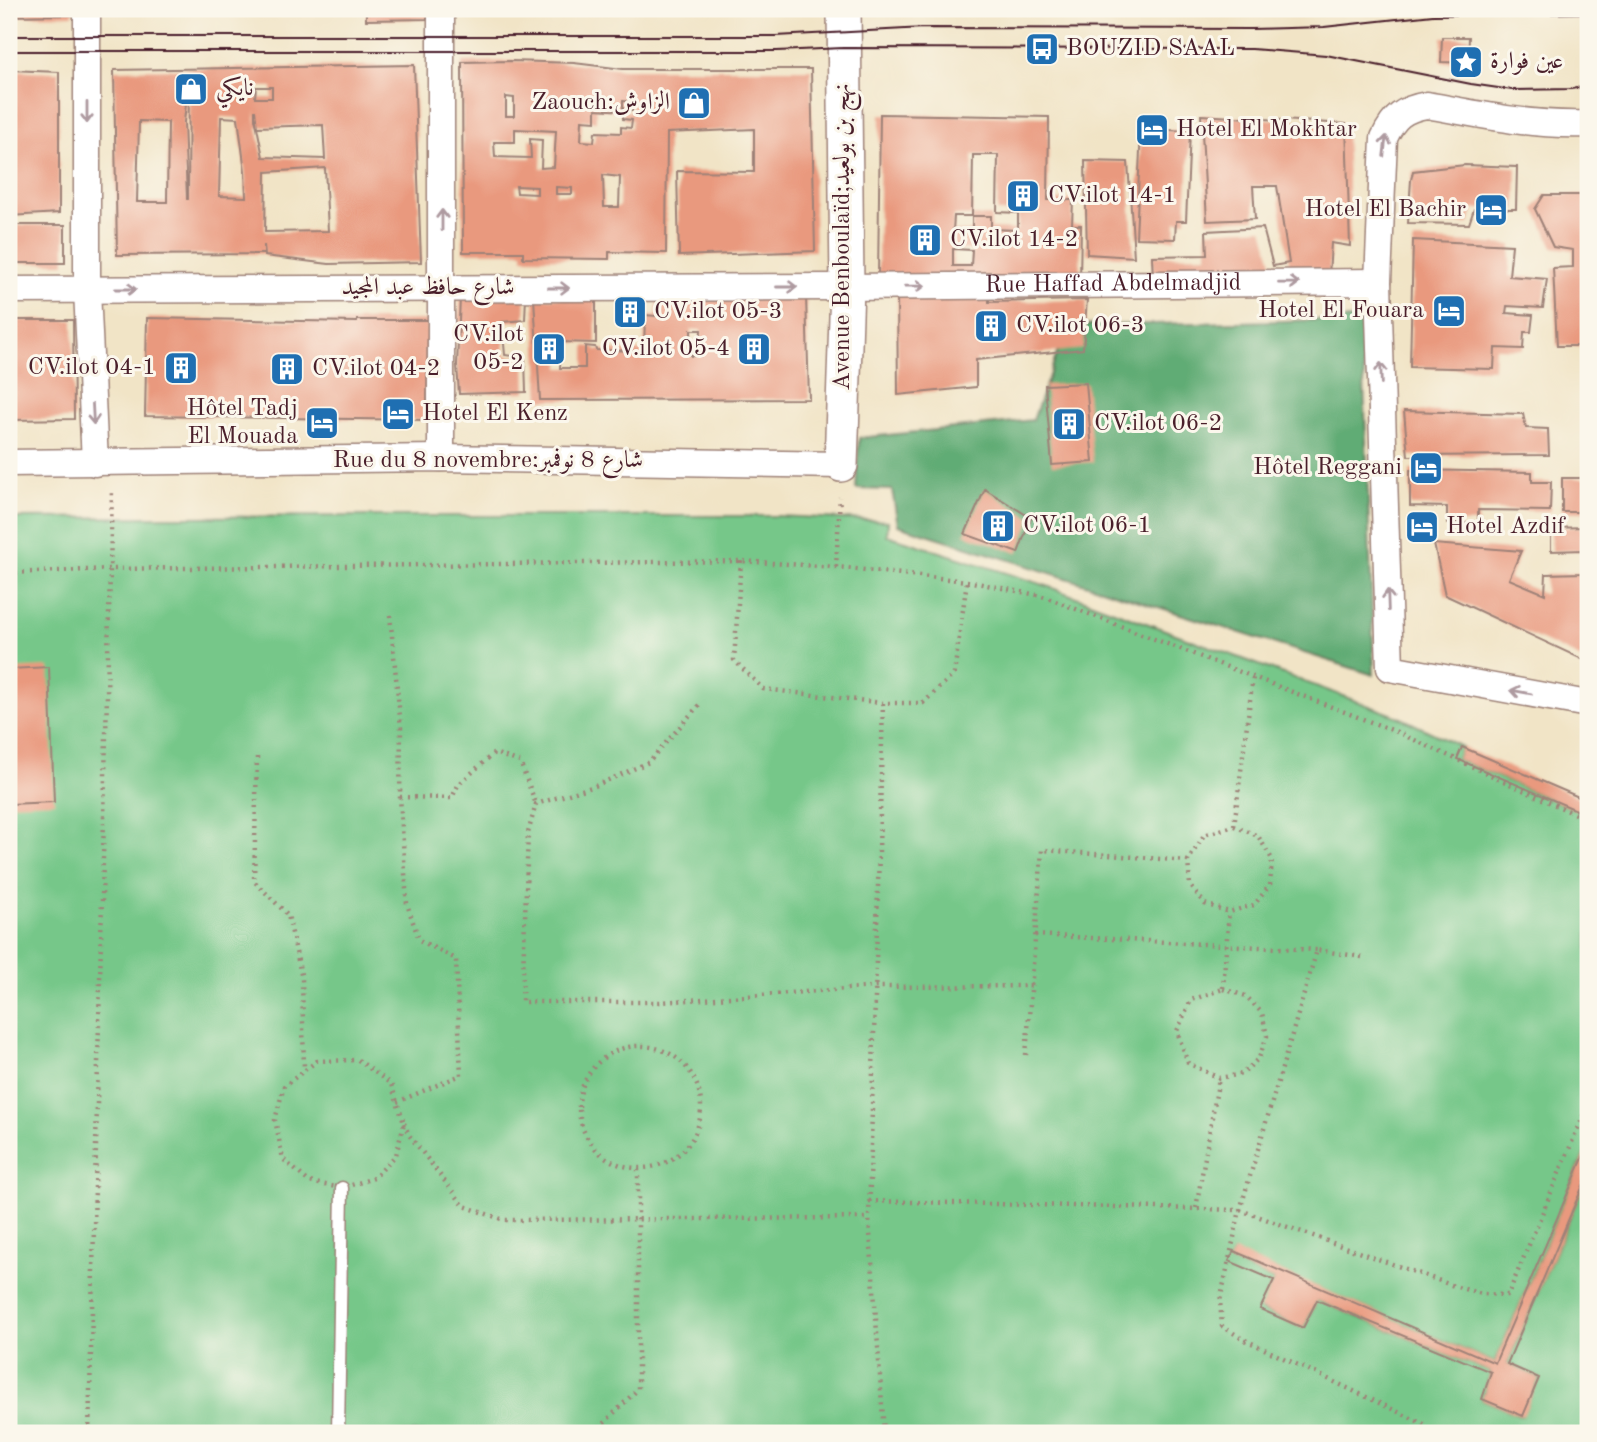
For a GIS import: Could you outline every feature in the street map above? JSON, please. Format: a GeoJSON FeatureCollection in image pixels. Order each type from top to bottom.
{"type":"FeatureCollection","features":[{"type":"Feature","properties":{"kind":"street"},"geometry":{"type":"LineString","coordinates":[[87,9],[87,289],[104,462]]}},
{"type":"Feature","properties":{"kind":"street"},"geometry":{"type":"LineString","coordinates":[[441,9],[441,458]]}},
{"type":"Feature","properties":{"kind":"street","name":"Avenue Benboulaïd;نهج بن بولعيد"},"geometry":{"type":"LineString","coordinates":[[841,465],[846,287],[844,9]]}},
{"type":"Feature","properties":{"kind":"street"},"geometry":{"type":"LineString","coordinates":[[1588,124],[1530,123],[1427,105],[1413,107],[1399,115],[1384,138],[1378,282],[1390,668],[1588,704]]}},
{"type":"Feature","properties":{"kind":"street","name":"Rue Haffad Abdelmadjid"},"geometry":{"type":"LineString","coordinates":[[846,287],[1378,282]]}},
{"type":"Feature","properties":{"kind":"street","name":"شارع حافظ عبد المجيد"},"geometry":{"type":"LineString","coordinates":[[9,290],[846,287]]}},
{"type":"Feature","properties":{"kind":"street","name":"Rue du 8 novembre;شارع 8 نوفمبر"},"geometry":{"type":"LineString","coordinates":[[9,463],[441,458],[841,465]]}},
{"type":"Feature","properties":{"kind":"lane"},"geometry":{"type":"LineString","coordinates":[[338,1433],[342,1188]]}},
{"type":"Feature","properties":{"kind":"path"},"geometry":{"type":"LineString","coordinates":[[89,1433],[110,569],[104,462]]}},
{"type":"Feature","properties":{"kind":"path"},"geometry":{"type":"LineString","coordinates":[[836,567],[841,465]]}},
{"type":"Feature","properties":{"kind":"path"},"geometry":{"type":"LineString","coordinates":[[741,561],[734,660],[763,689],[883,703],[923,703],[954,674],[967,581]]}},
{"type":"Feature","properties":{"kind":"path"},"geometry":{"type":"LineString","coordinates":[[9,573],[110,569],[741,561],[836,567],[967,581],[1042,596],[1397,732],[1588,820]]}},
{"type":"Feature","properties":{"kind":"path"},"geometry":{"type":"LineString","coordinates":[[390,615],[401,728],[400,797],[407,904],[419,940],[456,959],[461,1075],[397,1102]]}},
{"type":"Feature","properties":{"kind":"path"},"geometry":{"type":"LineString","coordinates":[[1234,826],[1253,677]]}},
{"type":"Feature","properties":{"kind":"path"},"geometry":{"type":"LineString","coordinates":[[883,703],[869,1218],[884,1433]]}},
{"type":"Feature","properties":{"kind":"path"},"geometry":{"type":"LineString","coordinates":[[536,804],[595,786],[649,762],[699,705]]}},
{"type":"Feature","properties":{"kind":"path"},"geometry":{"type":"LineString","coordinates":[[400,797],[452,798],[458,785],[494,753],[520,762],[536,804],[528,834],[522,1002],[660,1002],[875,987],[1031,986]]}},
{"type":"Feature","properties":{"kind":"path"},"geometry":{"type":"LineString","coordinates":[[257,757],[254,881],[288,915],[302,979],[304,1071]]}},
{"type":"Feature","properties":{"kind":"path"},"geometry":{"type":"LineString","coordinates":[[1234,826],[1258,836],[1272,859],[1270,885],[1254,905],[1229,912],[1205,904],[1197,895],[1190,885],[1188,861],[1204,835],[1234,826]]}},
{"type":"Feature","properties":{"kind":"path"},"geometry":{"type":"LineString","coordinates":[[1026,1055],[1042,850],[1188,861]]}},
{"type":"Feature","properties":{"kind":"path"},"geometry":{"type":"LineString","coordinates":[[1223,989],[1229,912]]}},
{"type":"Feature","properties":{"kind":"path"},"geometry":{"type":"LineString","coordinates":[[1035,935],[1317,950],[1362,957]]}},
{"type":"Feature","properties":{"kind":"path"},"geometry":{"type":"LineString","coordinates":[[1317,950],[1240,1210],[1220,1301],[1222,1326],[1243,1339],[1426,1426],[1428,1433]]}},
{"type":"Feature","properties":{"kind":"path"},"geometry":{"type":"LineString","coordinates":[[1223,989],[1246,996],[1262,1013],[1266,1036],[1259,1058],[1242,1074],[1219,1078],[1188,1063],[1177,1031],[1191,1000],[1223,989]]}},
{"type":"Feature","properties":{"kind":"path"},"geometry":{"type":"LineString","coordinates":[[642,1044],[678,1057],[701,1089],[700,1128],[676,1159],[638,1170],[601,1157],[579,1125],[580,1086],[604,1055],[642,1044]]}},
{"type":"Feature","properties":{"kind":"path"},"geometry":{"type":"LineString","coordinates":[[404,1123],[396,1155],[382,1170],[374,1178],[342,1188],[309,1182],[283,1158],[275,1120],[284,1086],[317,1061],[358,1060],[391,1084],[409,1135],[464,1206],[504,1220],[869,1218]]}},
{"type":"Feature","properties":{"kind":"path"},"geometry":{"type":"LineString","coordinates":[[1196,1209],[1219,1078]]}},
{"type":"Feature","properties":{"kind":"path"},"geometry":{"type":"LineString","coordinates":[[869,1201],[1240,1210],[1454,1286],[1482,1294],[1508,1295],[1588,1104]]}},
{"type":"Feature","properties":{"kind":"path"},"geometry":{"type":"LineString","coordinates":[[594,1433],[638,1389],[638,1170]]}},
{"type":"Feature","properties":{"kind":"green space"},"geometry":{"type":"Polygon","coordinates":[[[1362,319],[1374,675],[898,525],[892,490],[856,489],[859,438],[1033,420],[1067,326],[1362,319]]]}},
{"type":"Feature","properties":{"kind":"green space"},"geometry":{"type":"Polygon","coordinates":[[[777,516],[888,521],[887,535],[1044,585],[1399,717],[1462,747],[1457,759],[1588,815],[1588,1146],[1495,1363],[1234,1252],[1229,1261],[1274,1280],[1261,1310],[1303,1328],[1317,1300],[1491,1372],[1482,1399],[1522,1416],[1539,1378],[1507,1364],[1588,1174],[1588,1433],[9,1433],[9,518],[777,516]]]}},
{"type":"Feature","properties":{"kind":"building"},"geometry":{"type":"Polygon","coordinates":[[[9,9],[73,9],[73,15],[9,16],[9,9]]]}},
{"type":"Feature","properties":{"kind":"building"},"geometry":{"type":"Polygon","coordinates":[[[366,9],[429,9],[429,19],[366,20],[366,9]]]}},
{"type":"Feature","properties":{"kind":"building"},"geometry":{"type":"Polygon","coordinates":[[[891,9],[1011,9],[1011,12],[896,14],[891,9]]]}},
{"type":"Feature","properties":{"kind":"building"},"geometry":{"type":"Polygon","coordinates":[[[1442,37],[1469,37],[1468,63],[1441,62],[1442,37]]]}},
{"type":"Feature","properties":{"kind":"building"},"geometry":{"type":"Polygon","coordinates":[[[462,62],[574,63],[623,69],[811,69],[815,251],[679,256],[677,171],[754,172],[754,129],[667,133],[666,253],[609,252],[609,259],[523,258],[523,252],[463,252],[462,62]],[[506,97],[506,116],[514,116],[514,98],[506,97]],[[623,101],[623,111],[632,111],[632,102],[623,101]],[[596,109],[596,121],[582,120],[581,141],[594,142],[595,132],[621,133],[621,127],[631,128],[632,120],[623,119],[623,111],[596,109]],[[515,129],[515,142],[494,142],[495,157],[531,158],[530,139],[542,140],[541,168],[554,167],[556,131],[515,129]],[[603,175],[604,207],[619,207],[620,177],[603,175]],[[516,186],[517,193],[537,194],[537,187],[516,186]],[[556,187],[556,194],[572,194],[572,188],[556,187]]]}},
{"type":"Feature","properties":{"kind":"building"},"geometry":{"type":"Polygon","coordinates":[[[414,65],[421,262],[329,264],[265,256],[264,245],[264,254],[117,255],[114,70],[414,65]],[[189,75],[184,122],[188,199],[189,75]],[[256,87],[255,98],[272,98],[272,87],[256,87]],[[221,117],[219,196],[246,197],[238,118],[221,117]],[[139,121],[137,202],[167,202],[168,122],[139,121]],[[323,125],[257,127],[263,157],[325,159],[323,125]],[[325,168],[266,172],[265,232],[328,231],[325,168]]]}},
{"type":"Feature","properties":{"kind":"building"},"geometry":{"type":"Polygon","coordinates":[[[9,70],[59,72],[59,213],[9,216],[9,167],[16,163],[17,155],[9,154],[9,70]]]}},
{"type":"Feature","properties":{"kind":"building","name":"CV.ilot 14-1"},"geometry":{"type":"Polygon","coordinates":[[[880,114],[1049,117],[1048,200],[1073,200],[1072,225],[1081,225],[1080,282],[878,278],[880,114]],[[973,155],[972,216],[991,216],[991,229],[1018,230],[1018,213],[997,212],[998,155],[973,155]],[[954,216],[953,231],[972,231],[972,216],[954,216]],[[953,249],[953,266],[971,266],[972,250],[953,249]]]}},
{"type":"Feature","properties":{"kind":"building"},"geometry":{"type":"Polygon","coordinates":[[[1201,115],[1346,124],[1350,246],[1331,243],[1329,276],[1153,279],[1152,256],[1207,255],[1206,231],[1263,228],[1273,266],[1289,263],[1277,186],[1253,186],[1255,219],[1207,221],[1201,115]]]}},
{"type":"Feature","properties":{"kind":"building"},"geometry":{"type":"Polygon","coordinates":[[[1141,129],[1190,131],[1186,221],[1176,221],[1175,239],[1136,238],[1141,129]]]}},
{"type":"Feature","properties":{"kind":"building"},"geometry":{"type":"Polygon","coordinates":[[[1085,161],[1128,162],[1134,257],[1087,254],[1085,161]]]}},
{"type":"Feature","properties":{"kind":"building"},"geometry":{"type":"Polygon","coordinates":[[[1465,165],[1517,167],[1516,209],[1474,209],[1469,224],[1408,223],[1413,171],[1465,165]]]}},
{"type":"Feature","properties":{"kind":"building"},"geometry":{"type":"Polygon","coordinates":[[[1544,195],[1588,195],[1588,315],[1585,316],[1585,327],[1588,327],[1588,346],[1557,346],[1553,268],[1573,267],[1573,250],[1553,247],[1535,209],[1544,195]]]}},
{"type":"Feature","properties":{"kind":"building"},"geometry":{"type":"Polygon","coordinates":[[[9,225],[65,225],[65,263],[9,263],[9,225]]]}},
{"type":"Feature","properties":{"kind":"building"},"geometry":{"type":"Polygon","coordinates":[[[1413,240],[1512,245],[1509,276],[1547,279],[1543,308],[1507,306],[1506,313],[1533,315],[1531,332],[1524,332],[1523,349],[1495,348],[1494,369],[1410,367],[1413,240]]]}},
{"type":"Feature","properties":{"kind":"building","name":"CV.ilot 06-3"},"geometry":{"type":"Polygon","coordinates":[[[897,292],[989,295],[989,302],[1087,300],[1083,349],[976,360],[976,387],[898,395],[897,292]]]}},
{"type":"Feature","properties":{"kind":"building"},"geometry":{"type":"Polygon","coordinates":[[[526,296],[525,320],[502,322],[505,355],[525,358],[526,392],[459,394],[457,365],[460,298],[526,296]]]}},
{"type":"Feature","properties":{"kind":"building"},"geometry":{"type":"Polygon","coordinates":[[[806,296],[809,399],[540,400],[534,298],[596,297],[596,343],[561,342],[560,368],[585,368],[585,346],[595,347],[596,350],[644,351],[645,315],[656,316],[658,299],[806,296]],[[691,330],[691,356],[700,356],[701,330],[691,330]]]}},
{"type":"Feature","properties":{"kind":"building","name":"CV.ilot 05-3"},"geometry":{"type":"Polygon","coordinates":[[[624,297],[638,297],[636,327],[623,326],[624,297]]]}},
{"type":"Feature","properties":{"kind":"building"},"geometry":{"type":"Polygon","coordinates":[[[147,318],[357,322],[428,320],[427,420],[145,416],[147,318]]]}},
{"type":"Feature","properties":{"kind":"building"},"geometry":{"type":"Polygon","coordinates":[[[9,320],[73,320],[74,419],[9,420],[9,320]]]}},
{"type":"Feature","properties":{"kind":"building","name":"CV.ilot 06-2"},"geometry":{"type":"Polygon","coordinates":[[[1086,383],[1093,462],[1052,465],[1045,385],[1086,383]]]}},
{"type":"Feature","properties":{"kind":"building"},"geometry":{"type":"Polygon","coordinates":[[[1404,411],[1523,414],[1526,428],[1548,429],[1549,455],[1408,456],[1404,411]]]}},
{"type":"Feature","properties":{"kind":"building"},"geometry":{"type":"Polygon","coordinates":[[[1410,470],[1532,472],[1532,482],[1551,482],[1550,511],[1478,510],[1478,523],[1447,523],[1447,507],[1410,506],[1410,470]]]}},
{"type":"Feature","properties":{"kind":"building"},"geometry":{"type":"Polygon","coordinates":[[[1562,478],[1588,478],[1588,512],[1562,512],[1562,478]]]}},
{"type":"Feature","properties":{"kind":"building","name":"CV.ilot 06-1"},"geometry":{"type":"Polygon","coordinates":[[[985,489],[1031,518],[1018,553],[965,534],[985,489]]]}},
{"type":"Feature","properties":{"kind":"building"},"geometry":{"type":"Polygon","coordinates":[[[1588,527],[1588,662],[1445,595],[1434,544],[1521,551],[1509,579],[1545,594],[1546,574],[1583,573],[1584,550],[1551,551],[1551,528],[1588,527]]]}},
{"type":"Feature","properties":{"kind":"building"},"geometry":{"type":"Polygon","coordinates":[[[49,667],[54,802],[9,804],[9,669],[49,667]]]}},
{"type":"Feature","properties":{"kind":"building"},"geometry":{"type":"Polygon","coordinates":[[[1462,747],[1588,801],[1588,815],[1457,759],[1462,747]]]}},
{"type":"Feature","properties":{"kind":"building"},"geometry":{"type":"Polygon","coordinates":[[[1588,1146],[1588,1174],[1507,1364],[1539,1378],[1523,1416],[1482,1399],[1491,1372],[1317,1300],[1303,1328],[1260,1309],[1274,1280],[1229,1261],[1234,1251],[1495,1363],[1588,1146]]]}},
{"type":"Feature","properties":{"kind":"tram line"},"geometry":{"type":"LineString","coordinates":[[9,36],[776,36],[924,28],[1324,27],[1433,15],[1588,13]]}},
{"type":"Feature","properties":{"kind":"tram line"},"geometry":{"type":"LineString","coordinates":[[9,51],[1252,49],[1326,55],[1512,90],[1571,89],[1588,86]]}},
{"type":"Feature","properties":{"kind":"place","name":"BOUZID SAAL"},"geometry":{"type":"Point","coordinates":[1042,49]}},
{"type":"Feature","properties":{"kind":"place","name":"عين فوارة"},"geometry":{"type":"Point","coordinates":[1466,62]}},
{"type":"Feature","properties":{"kind":"place","name":"نايكي"},"geometry":{"type":"Point","coordinates":[191,89]}},
{"type":"Feature","properties":{"kind":"place","name":"Zaouch:الزاوش"},"geometry":{"type":"Point","coordinates":[694,103]}},
{"type":"Feature","properties":{"kind":"place","name":"Hotel El Mokhtar"},"geometry":{"type":"Point","coordinates":[1152,130]}},
{"type":"Feature","properties":{"kind":"place","name":"CV.ilot 14-1"},"geometry":{"type":"Point","coordinates":[1023,196]}},
{"type":"Feature","properties":{"kind":"place","name":"Hotel El Bachir"},"geometry":{"type":"Point","coordinates":[1491,210]}},
{"type":"Feature","properties":{"kind":"place","name":"CV.ilot 14-2"},"geometry":{"type":"Point","coordinates":[925,240]}},
{"type":"Feature","properties":{"kind":"place","name":"Hotel El Fouara"},"geometry":{"type":"Point","coordinates":[1449,311]}},
{"type":"Feature","properties":{"kind":"place","name":"CV.ilot 05-3"},"geometry":{"type":"Point","coordinates":[630,312]}},
{"type":"Feature","properties":{"kind":"place","name":"CV.ilot 06-3"},"geometry":{"type":"Point","coordinates":[991,326]}},
{"type":"Feature","properties":{"kind":"place","name":"CV.ilot 05-2"},"geometry":{"type":"Point","coordinates":[549,349]}},
{"type":"Feature","properties":{"kind":"place","name":"CV.ilot 05-4"},"geometry":{"type":"Point","coordinates":[754,349]}},
{"type":"Feature","properties":{"kind":"place","name":"CV.ilot 04-1"},"geometry":{"type":"Point","coordinates":[181,368]}},
{"type":"Feature","properties":{"kind":"place","name":"CV.ilot 04-2"},"geometry":{"type":"Point","coordinates":[287,369]}},
{"type":"Feature","properties":{"kind":"place","name":"Hotel El Kenz"},"geometry":{"type":"Point","coordinates":[398,414]}},
{"type":"Feature","properties":{"kind":"place","name":"Hôtel Tadj El Mouada"},"geometry":{"type":"Point","coordinates":[322,423]}},
{"type":"Feature","properties":{"kind":"place","name":"CV.ilot 06-2"},"geometry":{"type":"Point","coordinates":[1069,424]}},
{"type":"Feature","properties":{"kind":"place","name":"Hôtel Reggani"},"geometry":{"type":"Point","coordinates":[1426,468]}},
{"type":"Feature","properties":{"kind":"place","name":"CV.ilot 06-1"},"geometry":{"type":"Point","coordinates":[998,526]}},
{"type":"Feature","properties":{"kind":"place","name":"Hotel Azdif"},"geometry":{"type":"Point","coordinates":[1422,527]}}]}
